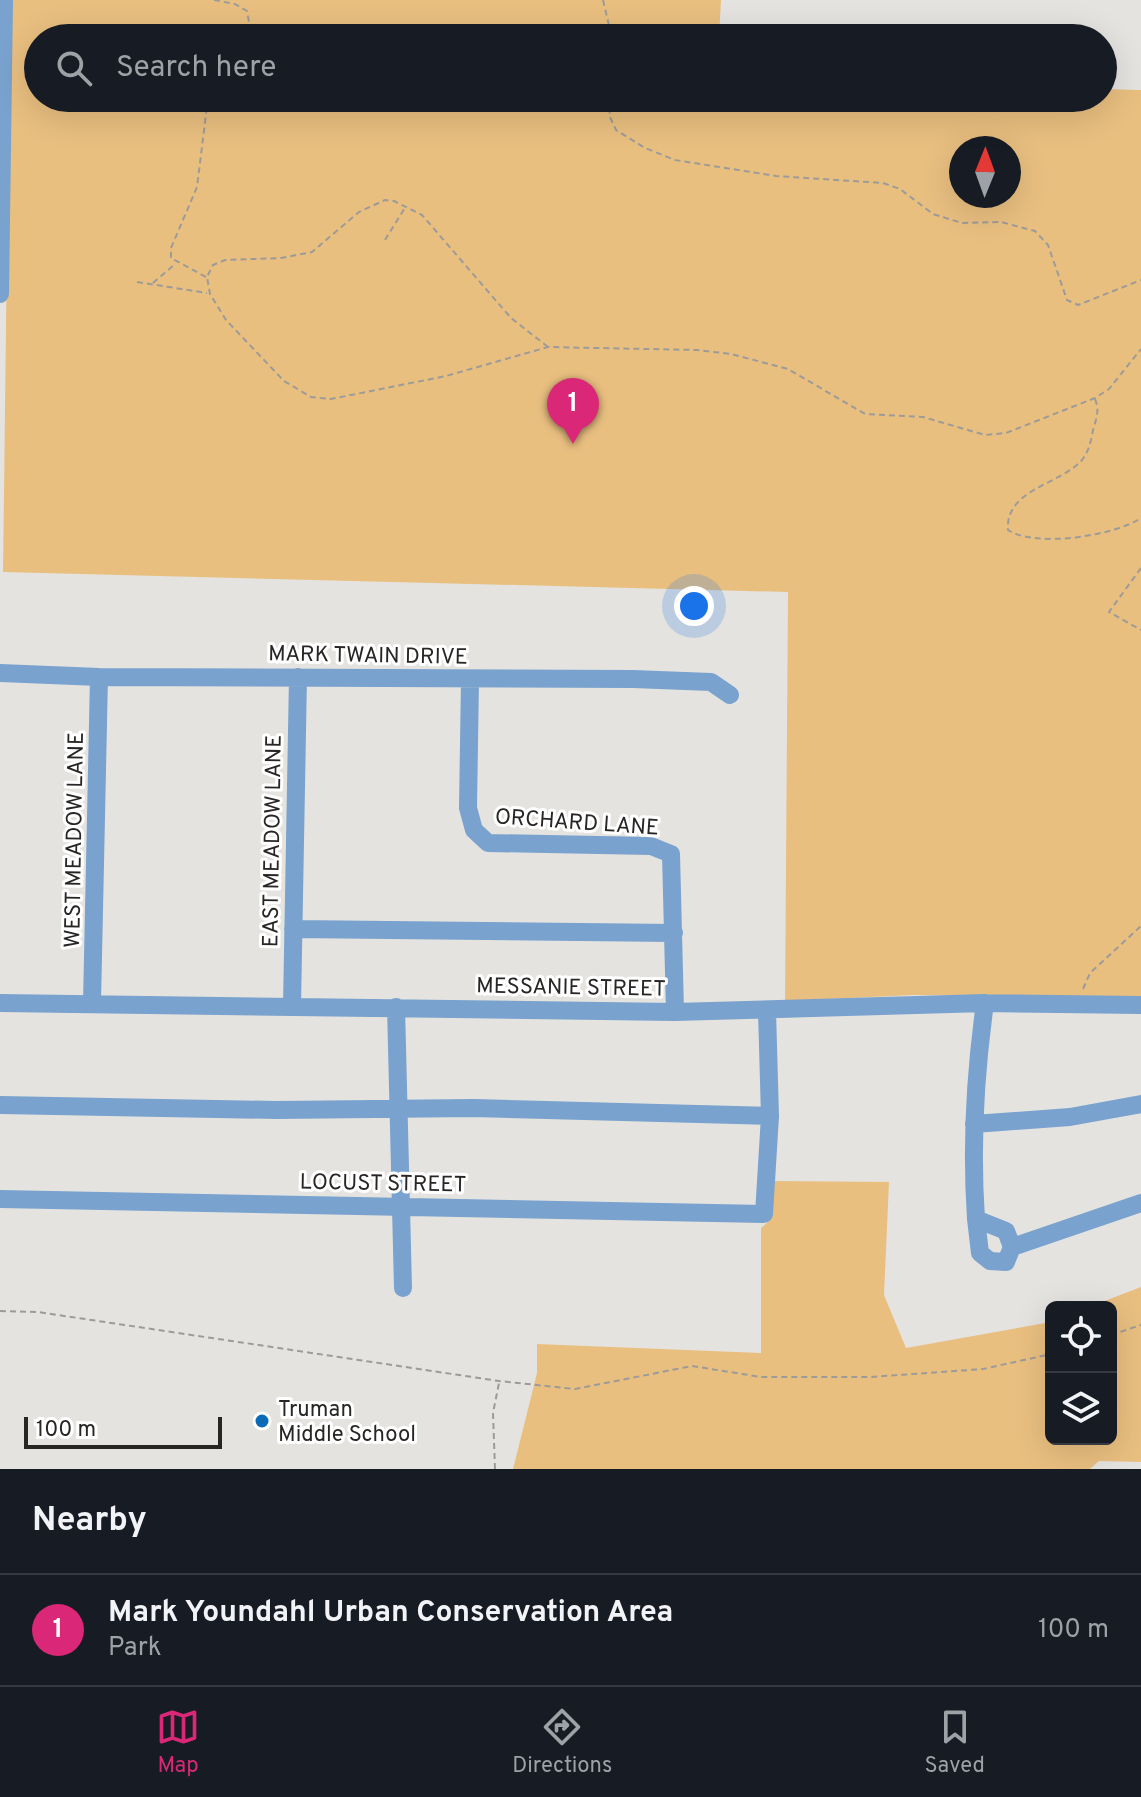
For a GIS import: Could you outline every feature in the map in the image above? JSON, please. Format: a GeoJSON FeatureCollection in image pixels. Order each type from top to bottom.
{"type":"FeatureCollection","features":[{"type":"Feature","properties":{"kind":"street"},"geometry":{"type":"LineString","coordinates":[[0,294],[4,0]]}},
{"type":"Feature","properties":{"kind":"street","name":"MARK TWAIN DRIVE"},"geometry":{"type":"LineString","coordinates":[[0,673],[99,677],[711,682],[730,695]]}},
{"type":"Feature","properties":{"kind":"street","name":"WEST MEADOW LANE"},"geometry":{"type":"LineString","coordinates":[[92,1003],[99,677]]}},
{"type":"Feature","properties":{"kind":"street","name":"EAST MEADOW LANE"},"geometry":{"type":"LineString","coordinates":[[292,1006],[298,677]]}},
{"type":"Feature","properties":{"kind":"street","name":"ORCHARD LANE"},"geometry":{"type":"LineString","coordinates":[[470,680],[468,808],[474,830],[488,843],[664,849],[671,854],[674,864],[675,1012]]}},
{"type":"Feature","properties":{"kind":"street"},"geometry":{"type":"LineString","coordinates":[[293,929],[674,933]]}},
{"type":"Feature","properties":{"kind":"street","name":"MESSANIE STREET"},"geometry":{"type":"LineString","coordinates":[[0,1003],[675,1012],[985,1003],[1141,1005]]}},
{"type":"Feature","properties":{"kind":"street"},"geometry":{"type":"LineString","coordinates":[[976,1219],[1006,1231],[1012,1247],[1006,1262],[990,1261],[980,1253],[976,1219],[975,1076],[985,1003]]}},
{"type":"Feature","properties":{"kind":"street"},"geometry":{"type":"LineString","coordinates":[[396,1007],[403,1288]]}},
{"type":"Feature","properties":{"kind":"street"},"geometry":{"type":"LineString","coordinates":[[0,1105],[276,1110],[400,1108],[770,1116],[767,1011]]}},
{"type":"Feature","properties":{"kind":"street"},"geometry":{"type":"LineString","coordinates":[[974,1124],[1070,1117],[1141,1104]]}},
{"type":"Feature","properties":{"kind":"street","name":"LOCUST STREET"},"geometry":{"type":"LineString","coordinates":[[0,1199],[764,1214],[770,1116]]}},
{"type":"Feature","properties":{"kind":"street"},"geometry":{"type":"LineString","coordinates":[[1012,1247],[1141,1203]]}},
{"type":"Feature","properties":{"kind":"path"},"geometry":{"type":"LineString","coordinates":[[214,0],[235,4],[247,11],[247,24]]}},
{"type":"Feature","properties":{"kind":"path"},"geometry":{"type":"LineString","coordinates":[[603,0],[609,24]]}},
{"type":"Feature","properties":{"kind":"path"},"geometry":{"type":"LineString","coordinates":[[206,112],[197,187],[171,248],[171,258],[207,277]]}},
{"type":"Feature","properties":{"kind":"path"},"geometry":{"type":"LineString","coordinates":[[610,112],[616,130],[645,148],[675,160],[751,174],[883,183],[900,189],[933,214],[962,223],[1001,222],[1035,231],[1048,245],[1067,300],[1078,305],[1141,280]]}},
{"type":"Feature","properties":{"kind":"path"},"geometry":{"type":"LineString","coordinates":[[548,347],[511,318],[422,215],[407,205],[385,200],[359,212],[312,252],[281,258],[225,260],[213,265],[207,277],[210,294],[240,337],[284,381],[311,397],[354,397],[446,376],[548,347],[659,348],[731,354],[788,369],[865,414],[923,417],[985,435],[1006,433],[1095,398],[1109,389],[1141,349]]}},
{"type":"Feature","properties":{"kind":"path"},"geometry":{"type":"LineString","coordinates":[[385,240],[407,205]]}},
{"type":"Feature","properties":{"kind":"path"},"geometry":{"type":"LineString","coordinates":[[152,284],[176,263]]}},
{"type":"Feature","properties":{"kind":"path"},"geometry":{"type":"LineString","coordinates":[[137,282],[210,294]]}},
{"type":"Feature","properties":{"kind":"path"},"geometry":{"type":"LineString","coordinates":[[1095,398],[1098,406],[1089,450],[1080,462],[1013,506],[1007,519],[1008,530],[1018,537],[1080,537],[1107,532],[1141,518]]}},
{"type":"Feature","properties":{"kind":"path"},"geometry":{"type":"LineString","coordinates":[[1141,568],[1109,612],[1141,630]]}},
{"type":"Feature","properties":{"kind":"path"},"geometry":{"type":"LineString","coordinates":[[1090,973],[1141,926]]}},
{"type":"Feature","properties":{"kind":"path"},"geometry":{"type":"LineString","coordinates":[[0,1311],[53,1314],[499,1381],[575,1389],[692,1366],[761,1377],[871,1377],[983,1369],[1045,1355]]}},
{"type":"Feature","properties":{"kind":"path"},"geometry":{"type":"LineString","coordinates":[[1117,1333],[1141,1325]]}},
{"type":"Feature","properties":{"kind":"path"},"geometry":{"type":"LineString","coordinates":[[495,1469],[493,1413],[499,1381]]}},
{"type":"Feature","properties":{"kind":"shaded area"},"geometry":{"type":"Polygon","coordinates":[[[10,0],[721,0],[720,24],[24,24],[24,112],[1117,112],[1117,89],[1141,90],[1141,997],[914,995],[785,1001],[788,592],[3,572],[10,0]]]}},
{"type":"Feature","properties":{"kind":"shaded area"},"geometry":{"type":"Polygon","coordinates":[[[771,1181],[889,1182],[884,1295],[906,1348],[1045,1323],[1045,1445],[1117,1445],[1117,1301],[1105,1301],[1141,1287],[1141,1462],[1099,1461],[1090,1469],[513,1469],[537,1373],[537,1344],[761,1353],[761,1228],[769,1221],[771,1181]]]}},
{"type":"Feature","properties":{"kind":"place","name":"Mark Youndahl Urban Conservation Area"},"geometry":{"type":"Point","coordinates":[573,444]}},
{"type":"Feature","properties":{"kind":"place","name":"Truman Middle School"},"geometry":{"type":"Point","coordinates":[262,1421]}}]}
